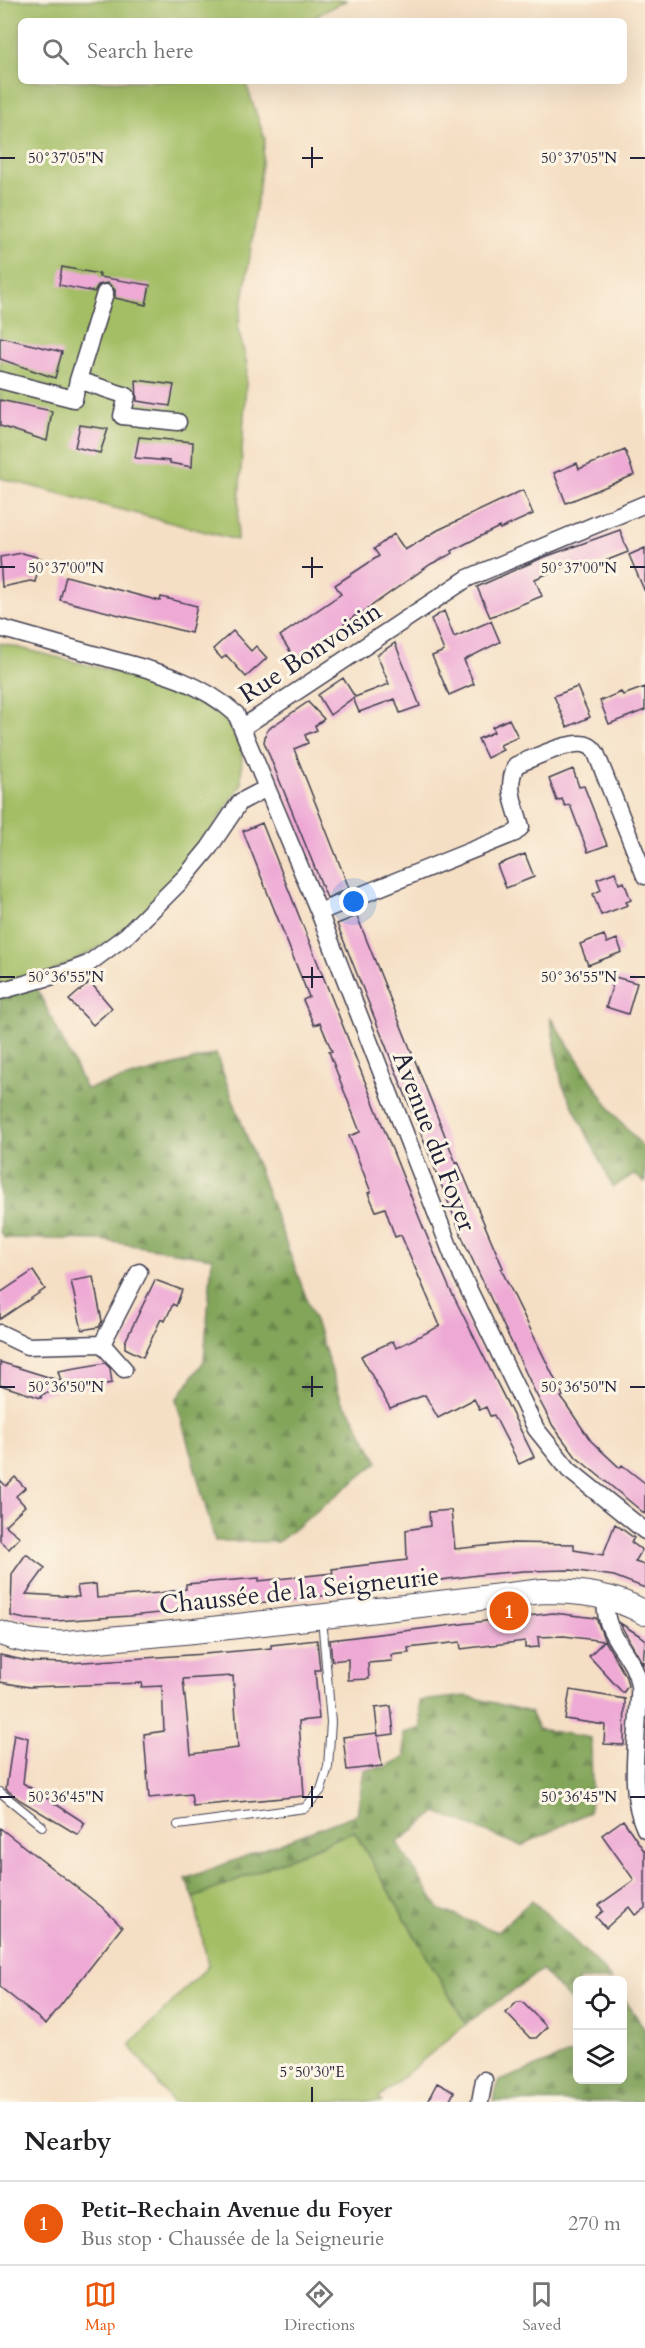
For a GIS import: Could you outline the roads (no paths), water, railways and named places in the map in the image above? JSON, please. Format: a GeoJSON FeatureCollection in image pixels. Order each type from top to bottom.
{"type":"FeatureCollection","features":[{"type":"Feature","properties":{"kind":"main road","name":"Chaussée de la Seigneurie"},"geometry":{"type":"LineString","coordinates":[[0,1633],[24,1641],[46,1644],[195,1631],[543,1591],[586,1592],[626,1604],[645,1613]]}},
{"type":"Feature","properties":{"kind":"street"},"geometry":{"type":"LineString","coordinates":[[0,380],[74,399],[105,292]]}},
{"type":"Feature","properties":{"kind":"street"},"geometry":{"type":"LineString","coordinates":[[78,380],[126,396],[122,416],[178,422]]}},
{"type":"Feature","properties":{"kind":"street","name":"Rue Bonvoisin"},"geometry":{"type":"LineString","coordinates":[[0,628],[167,674],[200,687],[236,714],[243,727],[468,578],[645,504]]}},
{"type":"Feature","properties":{"kind":"street","name":"Avenue du Foyer"},"geometry":{"type":"LineString","coordinates":[[243,727],[319,912],[454,1260],[536,1430],[569,1470],[645,1531]]}},
{"type":"Feature","properties":{"kind":"street"},"geometry":{"type":"LineString","coordinates":[[319,912],[515,833],[521,827],[510,790],[511,777],[516,765],[567,745],[580,743],[589,746],[596,753],[645,876]]}},
{"type":"Feature","properties":{"kind":"street"},"geometry":{"type":"LineString","coordinates":[[0,991],[88,964],[128,935],[209,848],[240,802],[267,788]]}},
{"type":"Feature","properties":{"kind":"street"},"geometry":{"type":"LineString","coordinates":[[102,1344],[139,1272]]}},
{"type":"Feature","properties":{"kind":"street"},"geometry":{"type":"LineString","coordinates":[[0,1333],[27,1346],[102,1344]]}},
{"type":"Feature","properties":{"kind":"street"},"geometry":{"type":"LineString","coordinates":[[102,1344],[124,1369]]}},
{"type":"Feature","properties":{"kind":"street"},"geometry":{"type":"LineString","coordinates":[[606,1597],[604,1612],[609,1628],[635,1670],[639,1686],[635,1780],[636,1803],[645,1829]]}},
{"type":"Feature","properties":{"kind":"street"},"geometry":{"type":"LineString","coordinates":[[480,2102],[484,2080]]}},
{"type":"Feature","properties":{"kind":"lane"},"geometry":{"type":"LineString","coordinates":[[178,1825],[305,1808],[321,1790],[328,1767],[331,1722],[322,1616]]}},
{"type":"Feature","properties":{"kind":"lane"},"geometry":{"type":"LineString","coordinates":[[0,1792],[42,1826]]}},
{"type":"Feature","properties":{"kind":"place","name":"Petit-Rechain Avenue du Foyer"},"geometry":{"type":"Point","coordinates":[509,1611]}}]}
